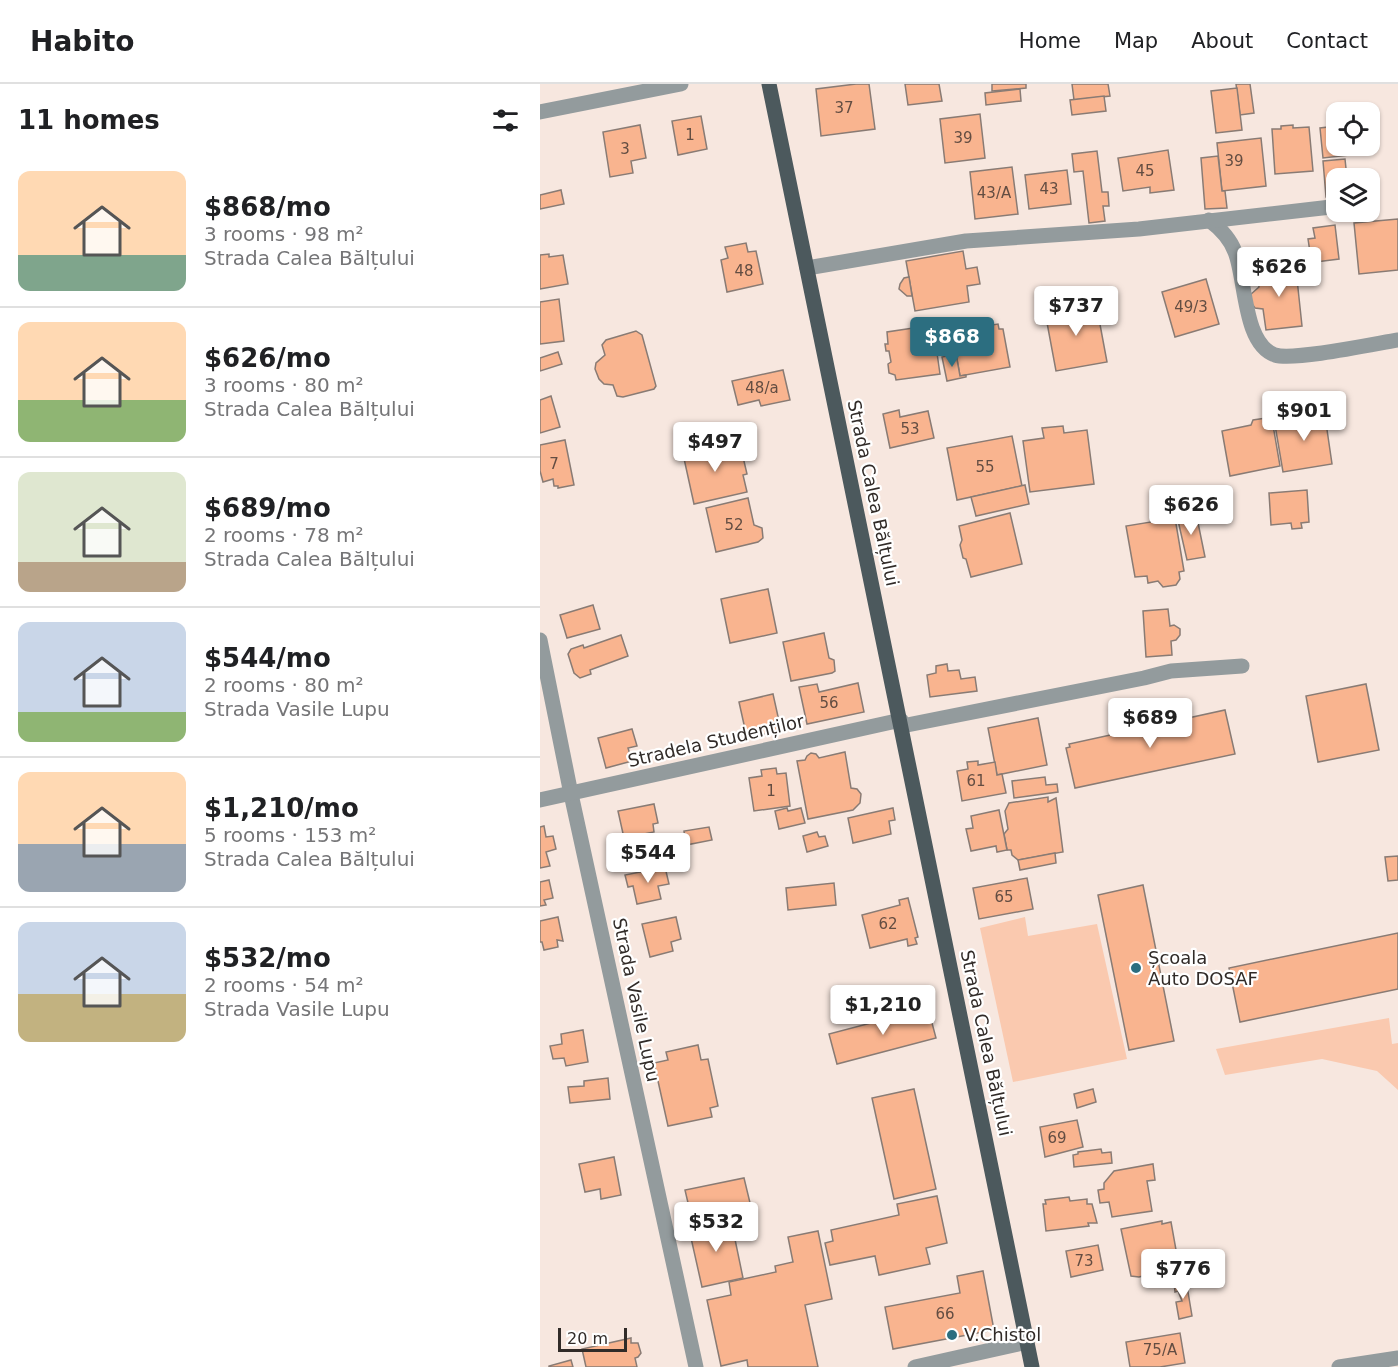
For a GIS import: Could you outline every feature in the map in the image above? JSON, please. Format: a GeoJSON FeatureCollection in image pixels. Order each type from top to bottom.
{"type":"FeatureCollection","features":[{"type":"Feature","properties":{"kind":"main road","name":"Strada Calea Bălțului"},"geometry":{"type":"LineString","coordinates":[[769,84],[1032,1367]]}},
{"type":"Feature","properties":{"kind":"street"},"geometry":{"type":"LineString","coordinates":[[540,112],[681,84]]}},
{"type":"Feature","properties":{"kind":"street"},"geometry":{"type":"LineString","coordinates":[[807,268],[966,241],[1139,229],[1326,208]]}},
{"type":"Feature","properties":{"kind":"street"},"geometry":{"type":"LineString","coordinates":[[1209,220],[1225,232],[1235,252],[1251,325],[1263,347],[1276,355],[1305,355],[1398,340]]}},
{"type":"Feature","properties":{"kind":"street","name":"Strada Vasile Lupu"},"geometry":{"type":"LineString","coordinates":[[540,640],[571,794],[696,1367]]}},
{"type":"Feature","properties":{"kind":"street"},"geometry":{"type":"LineString","coordinates":[[901,723],[1171,671],[1242,666]]}},
{"type":"Feature","properties":{"kind":"street","name":"Stradela Studenților"},"geometry":{"type":"LineString","coordinates":[[540,800],[901,723]]}},
{"type":"Feature","properties":{"kind":"street"},"geometry":{"type":"LineString","coordinates":[[915,1367],[1027,1342]]}},
{"type":"Feature","properties":{"kind":"street"},"geometry":{"type":"LineString","coordinates":[[1339,1367],[1398,1358]]}},
{"type":"Feature","properties":{"kind":"shaded area"},"geometry":{"type":"Polygon","coordinates":[[[1025,917],[1028,936],[1097,924],[1127,1059],[1013,1082],[980,928],[1025,917]]]}},
{"type":"Feature","properties":{"kind":"shaded area"},"geometry":{"type":"Polygon","coordinates":[[[1389,1018],[1392,1044],[1398,1043],[1398,1090],[1377,1071],[1322,1059],[1225,1075],[1216,1049],[1389,1018]]]}},
{"type":"Feature","properties":{"kind":"building"},"geometry":{"type":"Polygon","coordinates":[[[869,84],[875,129],[821,136],[816,89],[869,84]]]}},
{"type":"Feature","properties":{"kind":"building"},"geometry":{"type":"Polygon","coordinates":[[[905,84],[939,84],[942,101],[908,105],[905,84]]]}},
{"type":"Feature","properties":{"kind":"building"},"geometry":{"type":"Polygon","coordinates":[[[992,84],[1026,84],[1026,88],[992,91],[992,84]]]}},
{"type":"Feature","properties":{"kind":"building"},"geometry":{"type":"Polygon","coordinates":[[[1072,84],[1108,84],[1110,96],[1074,100],[1072,84]]]}},
{"type":"Feature","properties":{"kind":"building"},"geometry":{"type":"Polygon","coordinates":[[[1236,84],[1250,84],[1254,113],[1240,115],[1236,84]]]}},
{"type":"Feature","properties":{"kind":"building"},"geometry":{"type":"Polygon","coordinates":[[[1237,88],[1242,130],[1216,133],[1211,91],[1237,88]]]}},
{"type":"Feature","properties":{"kind":"building"},"geometry":{"type":"Polygon","coordinates":[[[1020,89],[1021,101],[986,105],[985,93],[1020,89]]]}},
{"type":"Feature","properties":{"kind":"building"},"geometry":{"type":"Polygon","coordinates":[[[1104,96],[1106,111],[1072,115],[1070,100],[1104,96]]]}},
{"type":"Feature","properties":{"kind":"building"},"geometry":{"type":"Polygon","coordinates":[[[980,114],[985,158],[945,163],[940,119],[980,114]]]}},
{"type":"Feature","properties":{"kind":"building"},"geometry":{"type":"Polygon","coordinates":[[[701,116],[707,149],[678,155],[672,121],[701,116]]]}},
{"type":"Feature","properties":{"kind":"building"},"geometry":{"type":"Polygon","coordinates":[[[640,125],[646,158],[631,161],[633,173],[610,177],[603,132],[640,125]]]}},
{"type":"Feature","properties":{"kind":"building"},"geometry":{"type":"Polygon","coordinates":[[[1293,125],[1293,128],[1309,127],[1313,171],[1275,174],[1272,129],[1293,125]]]}},
{"type":"Feature","properties":{"kind":"building"},"geometry":{"type":"Polygon","coordinates":[[[1326,127],[1326,156],[1341,156],[1323,158],[1320,128],[1326,127]]]}},
{"type":"Feature","properties":{"kind":"building"},"geometry":{"type":"Polygon","coordinates":[[[1261,138],[1266,186],[1222,191],[1217,143],[1261,138]]]}},
{"type":"Feature","properties":{"kind":"building"},"geometry":{"type":"Polygon","coordinates":[[[1168,150],[1174,190],[1150,193],[1150,187],[1123,191],[1118,158],[1168,150]]]}},
{"type":"Feature","properties":{"kind":"building"},"geometry":{"type":"Polygon","coordinates":[[[1097,151],[1102,192],[1108,192],[1109,206],[1103,206],[1105,221],[1089,223],[1083,171],[1074,172],[1072,154],[1097,151]]]}},
{"type":"Feature","properties":{"kind":"building"},"geometry":{"type":"Polygon","coordinates":[[[1218,156],[1222,191],[1225,191],[1227,208],[1205,209],[1201,158],[1218,156]]]}},
{"type":"Feature","properties":{"kind":"building"},"geometry":{"type":"Polygon","coordinates":[[[1345,159],[1346,168],[1326,168],[1326,197],[1323,161],[1345,159]]]}},
{"type":"Feature","properties":{"kind":"building"},"geometry":{"type":"Polygon","coordinates":[[[1012,167],[1018,214],[975,219],[970,172],[1012,167]]]}},
{"type":"Feature","properties":{"kind":"building"},"geometry":{"type":"Polygon","coordinates":[[[1067,170],[1071,204],[1029,209],[1025,175],[1067,170]]]}},
{"type":"Feature","properties":{"kind":"building"},"geometry":{"type":"Polygon","coordinates":[[[561,190],[564,204],[540,209],[540,195],[561,190]]]}},
{"type":"Feature","properties":{"kind":"building"},"geometry":{"type":"Polygon","coordinates":[[[1398,219],[1398,270],[1359,274],[1354,223],[1398,219]]]}},
{"type":"Feature","properties":{"kind":"building"},"geometry":{"type":"Polygon","coordinates":[[[1335,225],[1339,259],[1316,262],[1315,252],[1310,252],[1308,239],[1315,238],[1313,228],[1335,225]]]}},
{"type":"Feature","properties":{"kind":"building"},"geometry":{"type":"Polygon","coordinates":[[[746,243],[748,252],[756,251],[763,284],[727,292],[721,260],[728,258],[725,247],[746,243]]]}},
{"type":"Feature","properties":{"kind":"building"},"geometry":{"type":"Polygon","coordinates":[[[963,251],[966,269],[977,267],[980,284],[967,286],[969,302],[915,311],[906,261],[963,251]]]}},
{"type":"Feature","properties":{"kind":"building"},"geometry":{"type":"Polygon","coordinates":[[[549,254],[549,257],[563,255],[568,284],[540,289],[540,255],[549,254]]]}},
{"type":"Feature","properties":{"kind":"building"},"geometry":{"type":"Polygon","coordinates":[[[1295,260],[1302,326],[1266,330],[1263,309],[1255,308],[1250,295],[1259,287],[1257,274],[1282,272],[1281,261],[1295,260]]]}},
{"type":"Feature","properties":{"kind":"building"},"geometry":{"type":"Polygon","coordinates":[[[909,277],[912,296],[907,296],[899,289],[904,278],[909,277]]]}},
{"type":"Feature","properties":{"kind":"building"},"geometry":{"type":"Polygon","coordinates":[[[1206,279],[1219,324],[1175,337],[1162,292],[1206,279]]]}},
{"type":"Feature","properties":{"kind":"building"},"geometry":{"type":"Polygon","coordinates":[[[559,299],[564,341],[540,344],[540,302],[559,299]]]}},
{"type":"Feature","properties":{"kind":"building"},"geometry":{"type":"Polygon","coordinates":[[[1096,303],[1107,362],[1056,371],[1045,312],[1096,303]]]}},
{"type":"Feature","properties":{"kind":"building"},"geometry":{"type":"Polygon","coordinates":[[[998,324],[999,329],[1003,329],[1010,367],[960,376],[953,337],[957,335],[957,329],[964,325],[970,326],[976,333],[980,333],[979,327],[998,324]]]}},
{"type":"Feature","properties":{"kind":"building"},"geometry":{"type":"Polygon","coordinates":[[[933,325],[940,374],[896,380],[895,375],[889,373],[888,364],[891,362],[885,344],[888,344],[887,332],[933,325]]]}},
{"type":"Feature","properties":{"kind":"building"},"geometry":{"type":"Polygon","coordinates":[[[636,331],[642,335],[656,386],[654,389],[623,397],[617,396],[613,385],[604,384],[599,379],[595,369],[596,363],[605,355],[602,345],[606,340],[636,331]]]}},
{"type":"Feature","properties":{"kind":"building"},"geometry":{"type":"Polygon","coordinates":[[[558,352],[562,364],[540,371],[540,358],[558,352]]]}},
{"type":"Feature","properties":{"kind":"building"},"geometry":{"type":"Polygon","coordinates":[[[956,354],[960,376],[966,375],[966,377],[947,381],[942,357],[956,354]]]}},
{"type":"Feature","properties":{"kind":"building"},"geometry":{"type":"Polygon","coordinates":[[[783,370],[790,400],[761,406],[759,400],[738,405],[732,381],[783,370]]]}},
{"type":"Feature","properties":{"kind":"building"},"geometry":{"type":"Polygon","coordinates":[[[551,396],[560,427],[540,433],[540,400],[551,396]]]}},
{"type":"Feature","properties":{"kind":"building"},"geometry":{"type":"Polygon","coordinates":[[[899,410],[900,417],[928,411],[934,438],[890,448],[883,414],[899,410]]]}},
{"type":"Feature","properties":{"kind":"building"},"geometry":{"type":"Polygon","coordinates":[[[1322,412],[1325,416],[1332,464],[1283,472],[1275,425],[1280,424],[1285,416],[1302,419],[1304,416],[1322,412]]]}},
{"type":"Feature","properties":{"kind":"building"},"geometry":{"type":"Polygon","coordinates":[[[1266,418],[1273,425],[1280,466],[1230,476],[1222,431],[1251,425],[1253,420],[1266,418]]]}},
{"type":"Feature","properties":{"kind":"building"},"geometry":{"type":"Polygon","coordinates":[[[1063,426],[1064,433],[1087,430],[1094,484],[1030,492],[1023,441],[1044,438],[1042,428],[1063,426]]]}},
{"type":"Feature","properties":{"kind":"building"},"geometry":{"type":"Polygon","coordinates":[[[1012,436],[1022,486],[957,500],[947,448],[1012,436]]]}},
{"type":"Feature","properties":{"kind":"building"},"geometry":{"type":"Polygon","coordinates":[[[565,440],[574,485],[558,488],[554,486],[553,479],[543,482],[540,471],[540,445],[565,440]]]}},
{"type":"Feature","properties":{"kind":"building"},"geometry":{"type":"Polygon","coordinates":[[[734,442],[738,458],[743,457],[747,474],[743,475],[747,492],[694,504],[683,454],[734,442]]]}},
{"type":"Feature","properties":{"kind":"building"},"geometry":{"type":"Polygon","coordinates":[[[1025,485],[1029,504],[976,516],[971,497],[1025,485]]]}},
{"type":"Feature","properties":{"kind":"building"},"geometry":{"type":"Polygon","coordinates":[[[1307,490],[1309,522],[1301,523],[1302,528],[1292,529],[1291,523],[1271,525],[1269,493],[1307,490]]]}},
{"type":"Feature","properties":{"kind":"building"},"geometry":{"type":"Polygon","coordinates":[[[748,498],[754,525],[762,528],[763,538],[758,542],[716,552],[706,508],[748,498]]]}},
{"type":"Feature","properties":{"kind":"building"},"geometry":{"type":"Polygon","coordinates":[[[1010,513],[1022,564],[971,577],[966,559],[963,558],[959,526],[1010,513]]]}},
{"type":"Feature","properties":{"kind":"building"},"geometry":{"type":"Polygon","coordinates":[[[1196,513],[1205,557],[1187,560],[1177,516],[1196,513]]]}},
{"type":"Feature","properties":{"kind":"building"},"geometry":{"type":"Polygon","coordinates":[[[1175,518],[1184,571],[1179,572],[1180,579],[1176,585],[1163,587],[1158,581],[1148,583],[1147,576],[1135,577],[1126,526],[1175,518]]]}},
{"type":"Feature","properties":{"kind":"building"},"geometry":{"type":"Polygon","coordinates":[[[768,589],[777,633],[730,643],[721,599],[768,589]]]}},
{"type":"Feature","properties":{"kind":"building"},"geometry":{"type":"Polygon","coordinates":[[[593,605],[600,629],[567,638],[560,615],[593,605]]]}},
{"type":"Feature","properties":{"kind":"building"},"geometry":{"type":"Polygon","coordinates":[[[1168,609],[1170,626],[1174,625],[1180,629],[1180,635],[1176,640],[1171,641],[1172,655],[1146,657],[1143,611],[1168,609]]]}},
{"type":"Feature","properties":{"kind":"building"},"geometry":{"type":"Polygon","coordinates":[[[824,633],[829,658],[834,660],[835,671],[791,681],[783,642],[824,633]]]}},
{"type":"Feature","properties":{"kind":"building"},"geometry":{"type":"Polygon","coordinates":[[[621,635],[628,656],[590,670],[591,674],[580,678],[574,673],[568,654],[571,649],[583,645],[584,648],[621,635]]]}},
{"type":"Feature","properties":{"kind":"building"},"geometry":{"type":"Polygon","coordinates":[[[947,664],[948,671],[959,670],[961,679],[975,677],[977,691],[930,697],[927,675],[936,673],[936,666],[947,664]]]}},
{"type":"Feature","properties":{"kind":"building"},"geometry":{"type":"Polygon","coordinates":[[[858,683],[864,712],[807,724],[799,687],[817,684],[819,692],[858,683]]]}},
{"type":"Feature","properties":{"kind":"building"},"geometry":{"type":"Polygon","coordinates":[[[1366,684],[1379,750],[1318,762],[1306,696],[1366,684]]]}},
{"type":"Feature","properties":{"kind":"building"},"geometry":{"type":"Polygon","coordinates":[[[773,694],[781,730],[747,738],[739,702],[773,694]]]}},
{"type":"Feature","properties":{"kind":"building"},"geometry":{"type":"Polygon","coordinates":[[[1225,710],[1235,754],[1075,788],[1066,748],[1070,747],[1069,744],[1225,710]]]}},
{"type":"Feature","properties":{"kind":"building"},"geometry":{"type":"Polygon","coordinates":[[[1038,718],[1047,765],[997,775],[988,728],[1038,718]]]}},
{"type":"Feature","properties":{"kind":"building"},"geometry":{"type":"Polygon","coordinates":[[[632,729],[637,746],[628,748],[632,761],[606,768],[598,738],[632,729]]]}},
{"type":"Feature","properties":{"kind":"building"},"geometry":{"type":"Polygon","coordinates":[[[845,752],[851,788],[857,789],[861,794],[860,803],[853,810],[808,819],[797,761],[805,760],[811,753],[816,754],[819,758],[845,752]]]}},
{"type":"Feature","properties":{"kind":"building"},"geometry":{"type":"Polygon","coordinates":[[[978,761],[978,765],[995,762],[997,775],[1002,774],[1006,793],[962,801],[957,771],[968,769],[967,762],[978,761]]]}},
{"type":"Feature","properties":{"kind":"building"},"geometry":{"type":"Polygon","coordinates":[[[776,768],[777,774],[786,773],[790,806],[754,811],[749,778],[762,776],[761,770],[776,768]]]}},
{"type":"Feature","properties":{"kind":"building"},"geometry":{"type":"Polygon","coordinates":[[[1045,777],[1046,785],[1057,784],[1058,792],[1014,798],[1012,781],[1045,777]]]}},
{"type":"Feature","properties":{"kind":"building"},"geometry":{"type":"Polygon","coordinates":[[[1048,797],[1048,802],[1056,798],[1063,852],[1018,860],[1012,855],[1011,850],[1007,850],[1004,834],[1008,829],[1005,811],[1009,803],[1048,797]]]}},
{"type":"Feature","properties":{"kind":"building"},"geometry":{"type":"Polygon","coordinates":[[[654,804],[658,823],[653,824],[654,832],[624,838],[618,811],[654,804]]]}},
{"type":"Feature","properties":{"kind":"building"},"geometry":{"type":"Polygon","coordinates":[[[787,808],[788,811],[801,808],[805,823],[779,829],[775,811],[787,808]]]}},
{"type":"Feature","properties":{"kind":"building"},"geometry":{"type":"Polygon","coordinates":[[[893,808],[895,820],[889,821],[891,834],[853,843],[848,818],[893,808]]]}},
{"type":"Feature","properties":{"kind":"building"},"geometry":{"type":"Polygon","coordinates":[[[999,810],[1007,850],[997,852],[996,846],[971,851],[966,829],[973,828],[971,816],[999,810]]]}},
{"type":"Feature","properties":{"kind":"building"},"geometry":{"type":"Polygon","coordinates":[[[544,826],[546,837],[553,836],[556,849],[546,852],[550,866],[540,868],[540,827],[544,826]]]}},
{"type":"Feature","properties":{"kind":"building"},"geometry":{"type":"Polygon","coordinates":[[[709,827],[712,840],[686,845],[684,831],[709,827]]]}},
{"type":"Feature","properties":{"kind":"building"},"geometry":{"type":"Polygon","coordinates":[[[817,832],[819,837],[825,836],[828,846],[807,852],[803,836],[817,832]]]}},
{"type":"Feature","properties":{"kind":"building"},"geometry":{"type":"Polygon","coordinates":[[[1055,853],[1056,863],[1020,870],[1018,860],[1055,853]]]}},
{"type":"Feature","properties":{"kind":"building"},"geometry":{"type":"Polygon","coordinates":[[[1398,856],[1398,880],[1388,881],[1385,857],[1398,856]]]}},
{"type":"Feature","properties":{"kind":"building"},"geometry":{"type":"Polygon","coordinates":[[[665,867],[669,884],[658,886],[661,899],[637,904],[633,886],[628,887],[625,875],[665,867]]]}},
{"type":"Feature","properties":{"kind":"building"},"geometry":{"type":"Polygon","coordinates":[[[1027,878],[1033,909],[979,919],[973,888],[1027,878]]]}},
{"type":"Feature","properties":{"kind":"building"},"geometry":{"type":"Polygon","coordinates":[[[549,880],[553,898],[544,900],[546,905],[540,906],[540,882],[549,880]]]}},
{"type":"Feature","properties":{"kind":"building"},"geometry":{"type":"Polygon","coordinates":[[[834,883],[836,905],[788,910],[786,888],[834,883]]]}},
{"type":"Feature","properties":{"kind":"building","name":"Școala Auto DOSAF"},"geometry":{"type":"Polygon","coordinates":[[[1143,885],[1174,1041],[1129,1050],[1098,895],[1143,885]]]}},
{"type":"Feature","properties":{"kind":"building"},"geometry":{"type":"Polygon","coordinates":[[[908,898],[918,937],[915,938],[917,944],[908,946],[907,939],[870,948],[862,915],[900,905],[899,900],[908,898]]]}},
{"type":"Feature","properties":{"kind":"building"},"geometry":{"type":"Polygon","coordinates":[[[558,917],[563,941],[557,940],[558,947],[544,950],[540,942],[540,921],[558,917]]]}},
{"type":"Feature","properties":{"kind":"building"},"geometry":{"type":"Polygon","coordinates":[[[676,917],[681,939],[671,942],[673,951],[650,957],[642,924],[676,917]]]}},
{"type":"Feature","properties":{"kind":"building"},"geometry":{"type":"Polygon","coordinates":[[[1398,933],[1398,989],[1240,1022],[1229,968],[1398,933]]]}},
{"type":"Feature","properties":{"kind":"building"},"geometry":{"type":"Polygon","coordinates":[[[928,1008],[936,1038],[837,1064],[829,1034],[928,1008]]]}},
{"type":"Feature","properties":{"kind":"building"},"geometry":{"type":"Polygon","coordinates":[[[583,1030],[588,1062],[566,1066],[564,1058],[553,1059],[550,1046],[562,1044],[561,1034],[583,1030]]]}},
{"type":"Feature","properties":{"kind":"building"},"geometry":{"type":"Polygon","coordinates":[[[698,1045],[701,1060],[708,1059],[718,1106],[710,1108],[712,1117],[668,1126],[654,1063],[668,1060],[666,1052],[698,1045]]]}},
{"type":"Feature","properties":{"kind":"building"},"geometry":{"type":"Polygon","coordinates":[[[608,1078],[610,1099],[570,1103],[568,1087],[584,1086],[584,1081],[608,1078]]]}},
{"type":"Feature","properties":{"kind":"building"},"geometry":{"type":"Polygon","coordinates":[[[914,1089],[936,1189],[894,1199],[872,1098],[914,1089]]]}},
{"type":"Feature","properties":{"kind":"building"},"geometry":{"type":"Polygon","coordinates":[[[1093,1089],[1096,1102],[1077,1108],[1074,1094],[1093,1089]]]}},
{"type":"Feature","properties":{"kind":"building"},"geometry":{"type":"Polygon","coordinates":[[[1077,1120],[1083,1147],[1045,1157],[1040,1127],[1077,1120]]]}},
{"type":"Feature","properties":{"kind":"building"},"geometry":{"type":"Polygon","coordinates":[[[1101,1149],[1102,1153],[1111,1152],[1112,1163],[1074,1167],[1073,1155],[1078,1152],[1101,1149]]]}},
{"type":"Feature","properties":{"kind":"building"},"geometry":{"type":"Polygon","coordinates":[[[614,1157],[621,1195],[601,1199],[600,1189],[585,1192],[579,1164],[614,1157]]]}},
{"type":"Feature","properties":{"kind":"building"},"geometry":{"type":"Polygon","coordinates":[[[1153,1164],[1155,1180],[1147,1181],[1152,1211],[1112,1217],[1109,1202],[1100,1203],[1098,1190],[1104,1189],[1104,1183],[1114,1171],[1153,1164]]]}},
{"type":"Feature","properties":{"kind":"building"},"geometry":{"type":"Polygon","coordinates":[[[744,1178],[751,1207],[692,1220],[685,1190],[744,1178]]]}},
{"type":"Feature","properties":{"kind":"building"},"geometry":{"type":"Polygon","coordinates":[[[937,1196],[947,1243],[926,1248],[930,1264],[879,1275],[875,1256],[830,1265],[825,1243],[833,1241],[831,1230],[899,1215],[897,1204],[937,1196]]]}},
{"type":"Feature","properties":{"kind":"building"},"geometry":{"type":"Polygon","coordinates":[[[1069,1197],[1070,1201],[1087,1199],[1087,1204],[1092,1204],[1097,1223],[1046,1231],[1043,1204],[1046,1204],[1045,1200],[1069,1197]]]}},
{"type":"Feature","properties":{"kind":"building"},"geometry":{"type":"Polygon","coordinates":[[[731,1220],[743,1278],[702,1287],[689,1229],[731,1220]]]}},
{"type":"Feature","properties":{"kind":"building"},"geometry":{"type":"Polygon","coordinates":[[[1162,1221],[1162,1224],[1171,1222],[1178,1261],[1170,1263],[1171,1269],[1139,1277],[1131,1276],[1121,1229],[1162,1221]]]}},
{"type":"Feature","properties":{"kind":"building"},"geometry":{"type":"Polygon","coordinates":[[[818,1231],[832,1299],[805,1305],[818,1367],[748,1367],[747,1360],[721,1366],[707,1300],[731,1295],[729,1282],[776,1272],[775,1266],[793,1262],[788,1237],[818,1231]]]}},
{"type":"Feature","properties":{"kind":"building"},"geometry":{"type":"Polygon","coordinates":[[[1098,1245],[1103,1270],[1071,1277],[1066,1251],[1098,1245]]]}},
{"type":"Feature","properties":{"kind":"building"},"geometry":{"type":"Polygon","coordinates":[[[983,1271],[994,1330],[893,1349],[885,1307],[960,1293],[957,1276],[983,1271]]]}},
{"type":"Feature","properties":{"kind":"building"},"geometry":{"type":"Polygon","coordinates":[[[1186,1280],[1192,1316],[1179,1319],[1176,1302],[1182,1301],[1178,1291],[1175,1292],[1174,1282],[1186,1280]]]}},
{"type":"Feature","properties":{"kind":"building"},"geometry":{"type":"Polygon","coordinates":[[[1180,1333],[1185,1363],[1160,1367],[1130,1367],[1126,1342],[1180,1333]]]}},
{"type":"Feature","properties":{"kind":"building"},"geometry":{"type":"Polygon","coordinates":[[[631,1338],[631,1343],[638,1343],[641,1353],[635,1358],[637,1367],[586,1367],[582,1349],[631,1338]]]}},
{"type":"Feature","properties":{"kind":"building"},"geometry":{"type":"Polygon","coordinates":[[[571,1360],[573,1367],[549,1367],[549,1366],[571,1360]]]}},
{"type":"Feature","properties":{"kind":"place","name":"Școala Auto DOSAF"},"geometry":{"type":"Point","coordinates":[1136,968]}},
{"type":"Feature","properties":{"kind":"place","name":"V.Chistol"},"geometry":{"type":"Point","coordinates":[952,1335]}}]}
